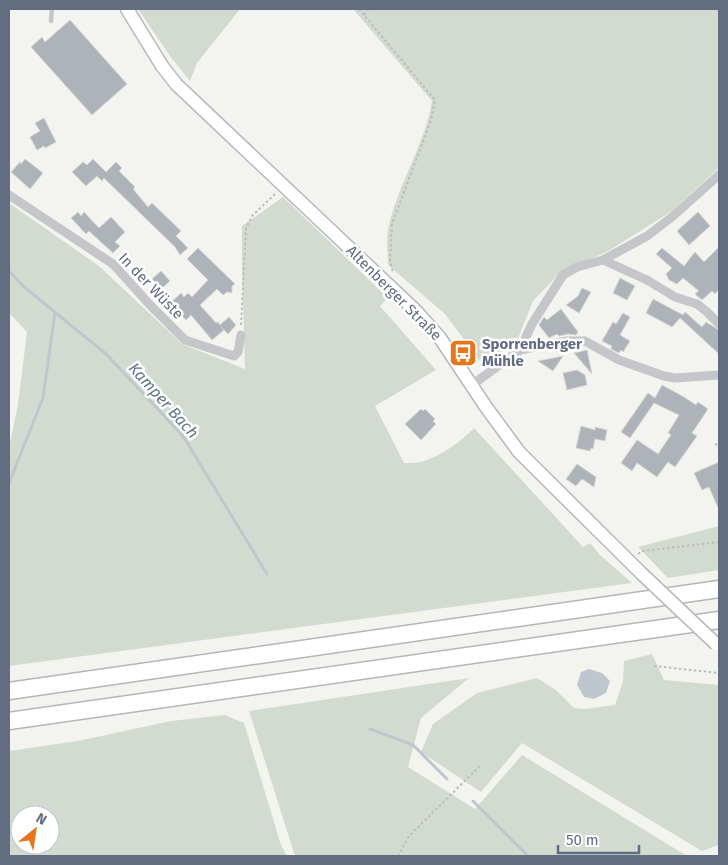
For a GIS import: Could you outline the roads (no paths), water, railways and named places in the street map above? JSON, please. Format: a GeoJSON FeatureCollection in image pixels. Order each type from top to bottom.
{"type":"FeatureCollection","features":[{"type":"Feature","properties":{"kind":"highway"},"geometry":{"type":"LineString","coordinates":[[9,691],[719,589]]}},
{"type":"Feature","properties":{"kind":"highway"},"geometry":{"type":"LineString","coordinates":[[9,721],[719,620]]}},
{"type":"Feature","properties":{"kind":"main road","name":"Altenberger Straße"},"geometry":{"type":"LineString","coordinates":[[127,9],[162,66],[176,84],[416,311],[440,338],[518,452],[717,646]]}},
{"type":"Feature","properties":{"kind":"street"},"geometry":{"type":"LineString","coordinates":[[472,385],[520,350],[532,324],[563,276],[577,267],[603,260],[647,236],[719,175]]}},
{"type":"Feature","properties":{"kind":"street","name":"In der Wüste"},"geometry":{"type":"LineString","coordinates":[[9,195],[113,264],[185,340],[234,356],[238,352],[241,336]]}},
{"type":"Feature","properties":{"kind":"street"},"geometry":{"type":"LineString","coordinates":[[603,260],[610,265],[647,280],[675,297],[697,304],[719,324]]}},
{"type":"Feature","properties":{"kind":"street"},"geometry":{"type":"LineString","coordinates":[[520,350],[566,341],[586,342],[619,360],[664,376],[675,378],[719,375]]}},
{"type":"Feature","properties":{"kind":"lane"},"geometry":{"type":"LineString","coordinates":[[51,21],[52,9]]}},
{"type":"Feature","properties":{"kind":"waterway","name":"Kamper Bach"},"geometry":{"type":"LineString","coordinates":[[9,271],[23,286],[106,354],[183,436],[267,574]]}},
{"type":"Feature","properties":{"kind":"waterway"},"geometry":{"type":"LineString","coordinates":[[9,483],[43,398],[55,313]]}},
{"type":"Feature","properties":{"kind":"waterway","name":"Kamper Bach"},"geometry":{"type":"LineString","coordinates":[[370,729],[413,745],[447,779]]}},
{"type":"Feature","properties":{"kind":"waterway","name":"Kamper Bach"},"geometry":{"type":"LineString","coordinates":[[473,801],[528,856]]}},
{"type":"Feature","properties":{"kind":"place","name":"Sporrenberger Mühle"},"geometry":{"type":"Point","coordinates":[463,353]}}]}
